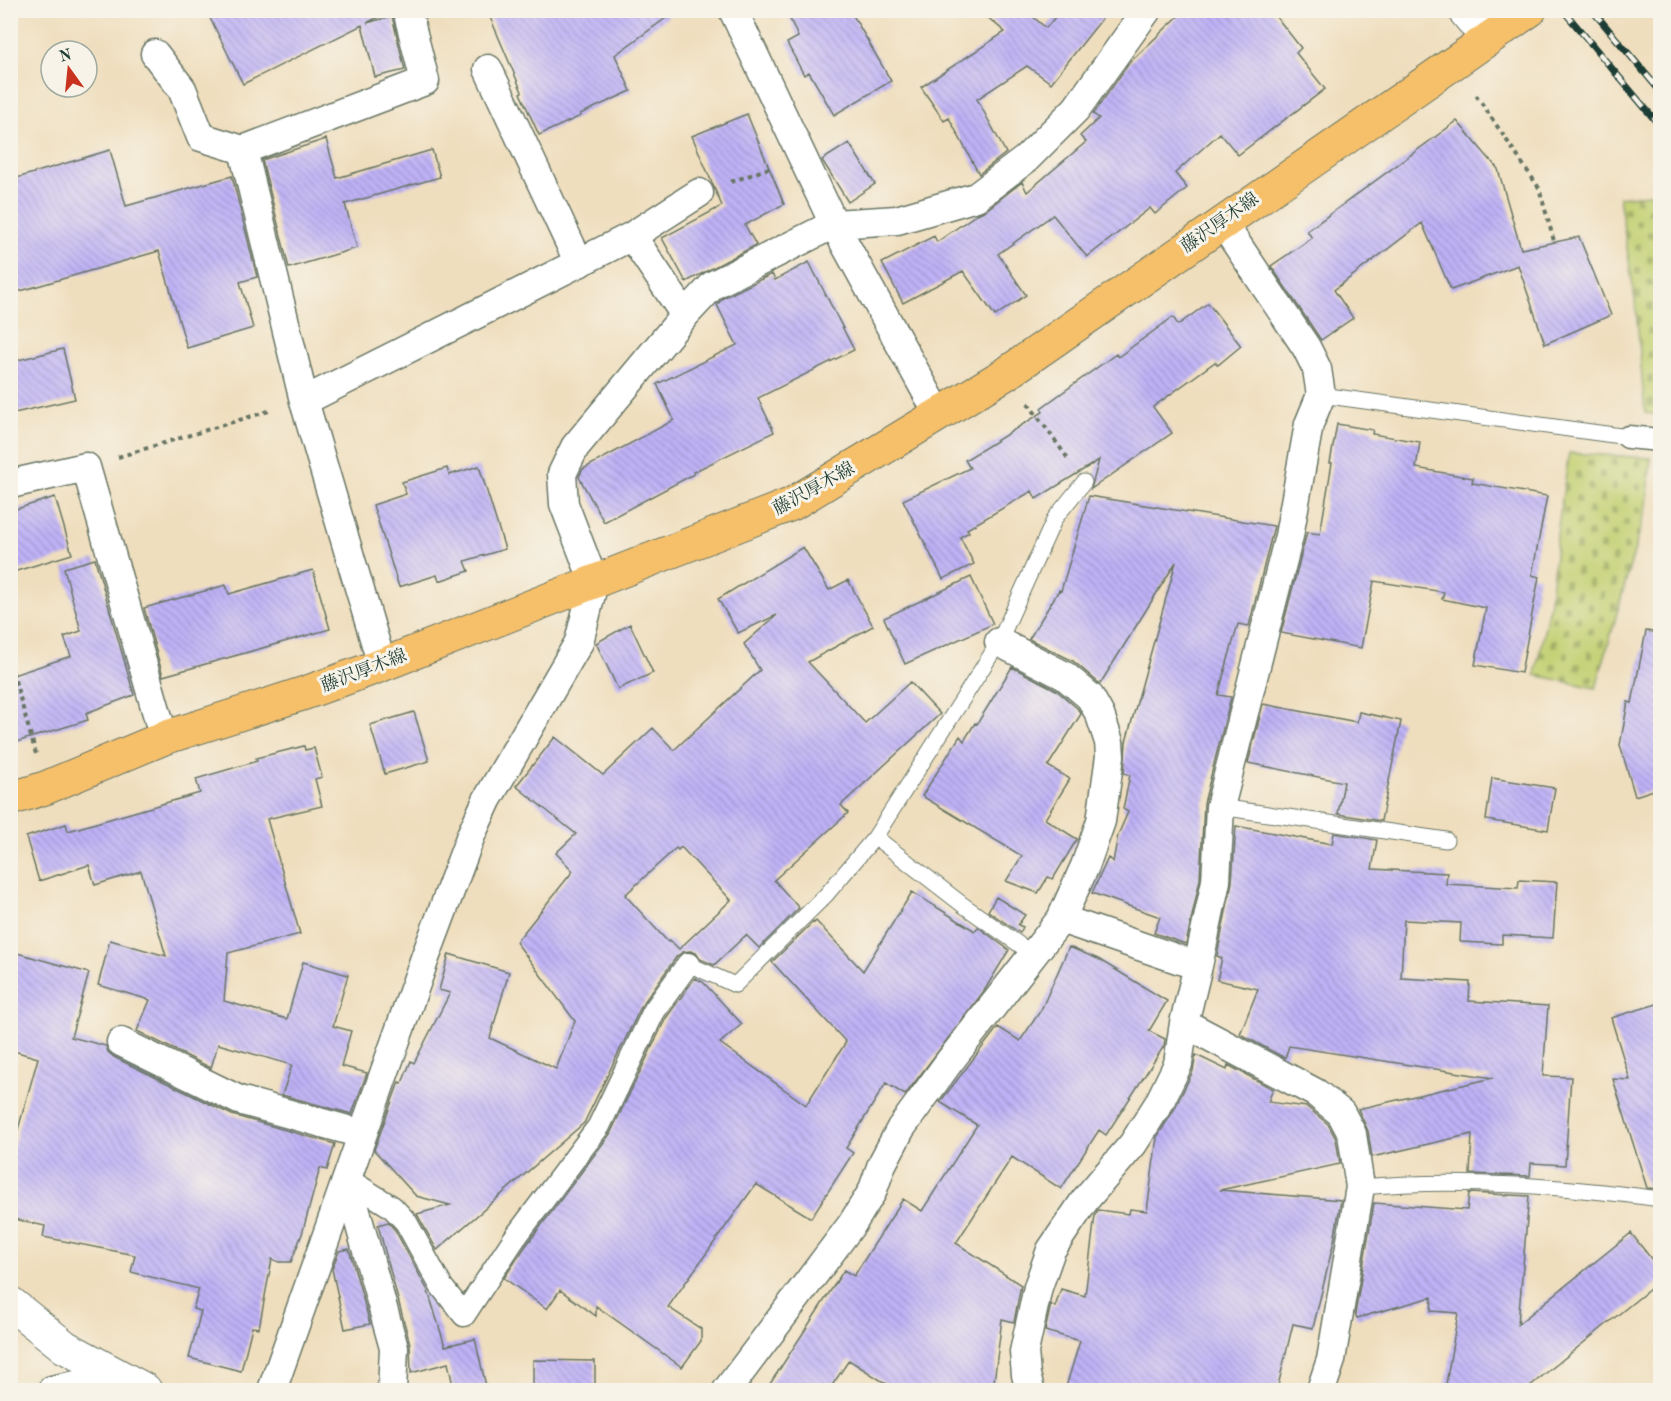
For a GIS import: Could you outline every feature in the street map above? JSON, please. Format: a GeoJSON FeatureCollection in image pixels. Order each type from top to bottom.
{"type":"FeatureCollection","features":[{"type":"Feature","properties":{"kind":"main road","name":"藤沢厚木線"},"geometry":{"type":"LineString","coordinates":[[10,799],[45,788],[164,738],[305,693],[382,665],[792,504],[1007,373],[1530,11]]}},
{"type":"Feature","properties":{"kind":"street"},"geometry":{"type":"LineString","coordinates":[[154,54],[182,89],[201,136],[243,150],[425,81],[407,10]]}},
{"type":"Feature","properties":{"kind":"street"},"geometry":{"type":"LineString","coordinates":[[733,10],[834,224],[939,415]]}},
{"type":"Feature","properties":{"kind":"street"},"geometry":{"type":"LineString","coordinates":[[272,1390],[471,835],[487,800],[579,642],[594,582],[564,504],[562,474],[575,447],[685,315],[713,285],[834,224],[897,220],[976,197],[1026,159],[1076,110],[1147,10]]}},
{"type":"Feature","properties":{"kind":"street"},"geometry":{"type":"LineString","coordinates":[[1464,10],[1488,39]]}},
{"type":"Feature","properties":{"kind":"street"},"geometry":{"type":"LineString","coordinates":[[488,69],[579,263]]}},
{"type":"Feature","properties":{"kind":"street"},"geometry":{"type":"LineString","coordinates":[[243,150],[304,400],[382,665]]}},
{"type":"Feature","properties":{"kind":"street"},"geometry":{"type":"LineString","coordinates":[[304,400],[632,236],[699,193]]}},
{"type":"Feature","properties":{"kind":"street"},"geometry":{"type":"LineString","coordinates":[[1030,1390],[1024,1352],[1038,1287],[1051,1250],[1085,1200],[1133,1144],[1159,1103],[1178,1064],[1184,1023],[1216,880],[1220,807],[1289,536],[1309,424],[1321,395],[1317,369],[1306,347],[1222,222]]}},
{"type":"Feature","properties":{"kind":"street"},"geometry":{"type":"LineString","coordinates":[[632,236],[685,315]]}},
{"type":"Feature","properties":{"kind":"street"},"geometry":{"type":"LineString","coordinates":[[1628,437],[1660,440]]}},
{"type":"Feature","properties":{"kind":"street"},"geometry":{"type":"LineString","coordinates":[[10,484],[86,467],[164,738]]}},
{"type":"Feature","properties":{"kind":"street"},"geometry":{"type":"LineString","coordinates":[[727,1390],[852,1224],[872,1192],[882,1164],[901,1128],[949,1062],[1061,919],[1085,866],[1101,821],[1110,756],[1109,742],[1100,715],[1090,697],[1065,676],[999,642]]}},
{"type":"Feature","properties":{"kind":"street"},"geometry":{"type":"LineString","coordinates":[[1061,919],[1198,966]]}},
{"type":"Feature","properties":{"kind":"street"},"geometry":{"type":"LineString","coordinates":[[347,1179],[392,1207],[406,1222],[441,1286],[464,1315],[514,1239],[599,1126],[654,1011],[688,964]]}},
{"type":"Feature","properties":{"kind":"street"},"geometry":{"type":"LineString","coordinates":[[1184,1023],[1316,1093],[1341,1113],[1352,1134],[1360,1187],[1331,1360],[1321,1390]]}},
{"type":"Feature","properties":{"kind":"street"},"geometry":{"type":"LineString","coordinates":[[121,1042],[239,1100],[362,1134]]}},
{"type":"Feature","properties":{"kind":"street"},"geometry":{"type":"LineString","coordinates":[[347,1179],[392,1338],[394,1373],[392,1390]]}},
{"type":"Feature","properties":{"kind":"street"},"geometry":{"type":"LineString","coordinates":[[10,1303],[65,1347],[132,1383]]}},
{"type":"Feature","properties":{"kind":"street"},"geometry":{"type":"LineString","coordinates":[[52,1390],[132,1383]]}},
{"type":"Feature","properties":{"kind":"lane"},"geometry":{"type":"LineString","coordinates":[[1321,395],[1628,437]]}},
{"type":"Feature","properties":{"kind":"lane"},"geometry":{"type":"LineString","coordinates":[[688,964],[735,985],[826,895],[874,837],[999,642],[1055,518],[1084,482]]}},
{"type":"Feature","properties":{"kind":"lane"},"geometry":{"type":"LineString","coordinates":[[1220,807],[1446,840]]}},
{"type":"Feature","properties":{"kind":"lane"},"geometry":{"type":"LineString","coordinates":[[874,837],[963,905],[1034,955]]}},
{"type":"Feature","properties":{"kind":"lane"},"geometry":{"type":"LineString","coordinates":[[1360,1187],[1399,1184],[1513,1184],[1660,1199]]}},
{"type":"Feature","properties":{"kind":"path"},"geometry":{"type":"LineString","coordinates":[[1476,95],[1539,188],[1554,241]]}},
{"type":"Feature","properties":{"kind":"path"},"geometry":{"type":"LineString","coordinates":[[699,193],[802,156]]}},
{"type":"Feature","properties":{"kind":"path"},"geometry":{"type":"LineString","coordinates":[[1007,373],[1084,482]]}},
{"type":"Feature","properties":{"kind":"path"},"geometry":{"type":"LineString","coordinates":[[86,467],[304,400]]}},
{"type":"Feature","properties":{"kind":"path"},"geometry":{"type":"LineString","coordinates":[[10,663],[45,788]]}},
{"type":"Feature","properties":{"kind":"green space"},"geometry":{"type":"Polygon","coordinates":[[[1659,193],[1660,415],[1645,413],[1636,306],[1619,197],[1659,193]]]}},
{"type":"Feature","properties":{"kind":"green space"},"geometry":{"type":"Polygon","coordinates":[[[1569,453],[1651,458],[1647,505],[1596,688],[1535,675],[1550,602],[1569,453]]]}},
{"type":"Feature","properties":{"kind":"building"},"geometry":{"type":"Polygon","coordinates":[[[206,10],[391,10],[367,23],[392,16],[405,70],[375,77],[362,25],[243,84],[206,10]]]}},
{"type":"Feature","properties":{"kind":"building"},"geometry":{"type":"Polygon","coordinates":[[[487,10],[677,10],[615,55],[631,91],[539,135],[487,10]]]}},
{"type":"Feature","properties":{"kind":"building"},"geometry":{"type":"Polygon","coordinates":[[[786,10],[850,10],[891,81],[834,115],[809,72],[804,75],[787,43],[798,37],[786,10]]]}},
{"type":"Feature","properties":{"kind":"building"},"geometry":{"type":"Polygon","coordinates":[[[979,10],[1025,10],[1046,28],[1061,10],[1109,10],[1051,83],[1027,66],[977,99],[1006,153],[979,174],[949,118],[944,121],[921,87],[1005,32],[979,10]]]}},
{"type":"Feature","properties":{"kind":"building"},"geometry":{"type":"Polygon","coordinates":[[[1185,10],[1271,10],[1301,48],[1296,53],[1325,89],[1238,155],[1220,133],[1175,173],[1187,188],[1155,214],[1150,208],[1087,257],[1053,215],[998,254],[1026,295],[995,316],[963,271],[903,303],[882,263],[934,236],[937,242],[986,210],[1022,182],[1027,192],[1086,142],[1080,136],[1099,118],[1093,114],[1130,62],[1185,10]]]}},
{"type":"Feature","properties":{"kind":"building"},"geometry":{"type":"Polygon","coordinates":[[[747,114],[784,204],[745,225],[756,245],[686,282],[662,238],[722,206],[692,136],[747,114]]]}},
{"type":"Feature","properties":{"kind":"building"},"geometry":{"type":"Polygon","coordinates":[[[1457,121],[1498,169],[1521,249],[1579,237],[1611,315],[1545,344],[1518,265],[1451,290],[1422,223],[1334,290],[1353,318],[1321,340],[1271,266],[1312,238],[1307,231],[1457,121]]]}},
{"type":"Feature","properties":{"kind":"building"},"geometry":{"type":"Polygon","coordinates":[[[326,139],[337,178],[432,150],[440,177],[345,204],[357,248],[289,268],[262,160],[326,139]]]}},
{"type":"Feature","properties":{"kind":"building"},"geometry":{"type":"Polygon","coordinates":[[[849,143],[875,184],[848,202],[822,160],[849,143]]]}},
{"type":"Feature","properties":{"kind":"building"},"geometry":{"type":"Polygon","coordinates":[[[110,150],[126,206],[232,176],[257,277],[240,282],[253,328],[187,348],[159,251],[10,294],[10,180],[110,150]]]}},
{"type":"Feature","properties":{"kind":"building"},"geometry":{"type":"Polygon","coordinates":[[[809,262],[854,350],[758,398],[774,432],[693,472],[694,474],[604,522],[579,477],[583,469],[674,420],[657,384],[737,345],[717,305],[723,298],[772,274],[775,280],[809,262]]]}},
{"type":"Feature","properties":{"kind":"building"},"geometry":{"type":"Polygon","coordinates":[[[1208,303],[1241,346],[1218,365],[1215,362],[1153,407],[1172,433],[1091,489],[1099,460],[1036,499],[1032,491],[967,529],[969,532],[960,537],[974,564],[943,579],[903,500],[970,468],[965,460],[1043,412],[1041,408],[1116,354],[1118,357],[1173,317],[1178,325],[1208,303]]]}},
{"type":"Feature","properties":{"kind":"building"},"geometry":{"type":"Polygon","coordinates":[[[63,349],[75,399],[10,414],[10,362],[63,349]]]}},
{"type":"Feature","properties":{"kind":"building"},"geometry":{"type":"Polygon","coordinates":[[[1337,424],[1373,430],[1372,434],[1420,442],[1416,468],[1473,478],[1472,483],[1547,496],[1532,575],[1539,577],[1521,673],[1475,665],[1486,608],[1442,599],[1444,592],[1374,581],[1361,648],[1281,633],[1307,532],[1320,534],[1337,424]]]}},
{"type":"Feature","properties":{"kind":"building"},"geometry":{"type":"Polygon","coordinates":[[[479,466],[505,549],[465,561],[469,571],[439,581],[437,575],[399,587],[373,505],[406,494],[402,482],[447,468],[449,475],[479,466]]]}},
{"type":"Feature","properties":{"kind":"building"},"geometry":{"type":"Polygon","coordinates":[[[1089,496],[1274,526],[1249,626],[1238,624],[1218,695],[1231,697],[1204,803],[1200,879],[1186,944],[1154,933],[1160,917],[1092,893],[1108,858],[1113,862],[1118,835],[1128,812],[1123,809],[1130,775],[1124,773],[1126,742],[1176,562],[1100,684],[1073,661],[1029,639],[1059,590],[1061,591],[1089,496]]]}},
{"type":"Feature","properties":{"kind":"building"},"geometry":{"type":"Polygon","coordinates":[[[55,497],[72,554],[10,573],[10,511],[55,497]]]}},
{"type":"Feature","properties":{"kind":"building"},"geometry":{"type":"Polygon","coordinates":[[[803,547],[829,590],[848,580],[873,626],[808,662],[865,723],[910,682],[940,714],[841,805],[848,813],[774,880],[799,908],[759,948],[746,935],[714,965],[700,959],[696,953],[690,951],[677,956],[642,1005],[584,1123],[437,1250],[417,1214],[450,1205],[416,1196],[374,1150],[399,1082],[402,1083],[411,1061],[414,1063],[450,993],[439,990],[449,954],[509,972],[490,1038],[556,1069],[575,1021],[516,942],[573,871],[556,853],[576,834],[516,786],[555,737],[603,775],[653,728],[674,750],[760,670],[744,644],[777,615],[738,633],[718,599],[803,547]],[[681,847],[678,850],[676,848],[625,895],[668,942],[670,940],[679,949],[731,900],[681,847]]]}},
{"type":"Feature","properties":{"kind":"building"},"geometry":{"type":"Polygon","coordinates":[[[95,559],[134,695],[86,713],[88,720],[10,744],[10,676],[71,656],[64,637],[81,631],[64,568],[95,559]]]}},
{"type":"Feature","properties":{"kind":"building"},"geometry":{"type":"Polygon","coordinates":[[[313,570],[330,629],[163,676],[144,608],[226,585],[229,594],[313,570]]]}},
{"type":"Feature","properties":{"kind":"building"},"geometry":{"type":"Polygon","coordinates":[[[971,577],[993,624],[905,664],[884,618],[971,577]]]}},
{"type":"Feature","properties":{"kind":"building"},"geometry":{"type":"Polygon","coordinates":[[[630,624],[653,673],[618,689],[596,643],[630,624]]]}},
{"type":"Feature","properties":{"kind":"building"},"geometry":{"type":"Polygon","coordinates":[[[1646,631],[1660,633],[1660,788],[1635,796],[1620,745],[1628,702],[1632,703],[1646,631]]]}},
{"type":"Feature","properties":{"kind":"building"},"geometry":{"type":"Polygon","coordinates":[[[1012,667],[1056,690],[1081,714],[1048,766],[1070,779],[1045,819],[1077,839],[1053,879],[1048,877],[1038,893],[1006,881],[1022,856],[922,796],[960,736],[964,741],[975,723],[977,724],[1012,667]]]}},
{"type":"Feature","properties":{"kind":"building"},"geometry":{"type":"Polygon","coordinates":[[[1263,704],[1357,722],[1359,712],[1401,721],[1381,821],[1338,814],[1344,782],[1248,763],[1263,704]]]}},
{"type":"Feature","properties":{"kind":"building"},"geometry":{"type":"Polygon","coordinates":[[[414,712],[429,761],[385,774],[370,725],[414,712]]]}},
{"type":"Feature","properties":{"kind":"building"},"geometry":{"type":"Polygon","coordinates":[[[304,746],[305,750],[314,748],[322,777],[315,779],[322,806],[267,819],[300,934],[228,953],[224,1001],[287,1019],[303,962],[348,975],[333,1026],[351,1031],[341,1066],[367,1073],[352,1114],[282,1095],[292,1065],[218,1044],[211,1068],[137,1031],[150,1000],[98,985],[110,940],[166,956],[141,871],[95,885],[89,865],[39,881],[26,837],[66,824],[68,831],[200,793],[196,779],[257,761],[256,758],[304,746]]]}},
{"type":"Feature","properties":{"kind":"building"},"geometry":{"type":"Polygon","coordinates":[[[1492,778],[1555,788],[1548,830],[1486,820],[1492,778]]]}},
{"type":"Feature","properties":{"kind":"building"},"geometry":{"type":"Polygon","coordinates":[[[1236,826],[1332,844],[1334,833],[1377,840],[1372,869],[1447,873],[1446,884],[1518,888],[1519,880],[1557,882],[1553,938],[1502,935],[1502,944],[1460,942],[1461,923],[1404,920],[1401,978],[1470,982],[1469,1001],[1548,1006],[1543,1076],[1571,1077],[1565,1165],[1531,1163],[1530,1176],[1470,1174],[1472,1134],[1372,1157],[1368,1131],[1358,1109],[1493,1078],[1289,1046],[1285,1058],[1240,1034],[1258,989],[1217,980],[1222,958],[1217,956],[1232,882],[1236,826]]]}},
{"type":"Feature","properties":{"kind":"building"},"geometry":{"type":"Polygon","coordinates":[[[912,892],[975,931],[978,927],[1009,950],[984,991],[905,1095],[886,1083],[846,1148],[853,1153],[811,1218],[756,1184],[668,1307],[701,1329],[701,1341],[682,1367],[596,1306],[596,1316],[560,1290],[547,1309],[504,1278],[610,1134],[666,1018],[695,978],[703,982],[742,1024],[720,1043],[806,1105],[846,1042],[772,962],[816,921],[863,971],[912,892]]]}},
{"type":"Feature","properties":{"kind":"building"},"geometry":{"type":"Polygon","coordinates":[[[996,897],[1025,915],[1018,925],[1023,927],[1020,933],[988,911],[996,897]]]}},
{"type":"Feature","properties":{"kind":"building"},"geometry":{"type":"Polygon","coordinates":[[[1069,947],[1098,959],[1167,1001],[1149,1031],[1165,1039],[1164,1046],[1106,1135],[1099,1130],[1061,1189],[1012,1157],[956,1243],[1021,1285],[1014,1322],[1002,1319],[993,1390],[896,1390],[849,1360],[829,1390],[766,1390],[844,1270],[854,1276],[903,1199],[922,1211],[977,1125],[940,1102],[998,1027],[1020,1041],[1041,1010],[1069,947]]]}},
{"type":"Feature","properties":{"kind":"building"},"geometry":{"type":"Polygon","coordinates":[[[10,951],[89,973],[71,1037],[106,1046],[108,1052],[114,1057],[232,1115],[335,1144],[327,1170],[320,1168],[302,1234],[291,1262],[279,1262],[272,1259],[259,1328],[252,1327],[241,1371],[189,1358],[201,1311],[193,1309],[199,1289],[131,1272],[135,1255],[43,1237],[45,1226],[10,1218],[10,1158],[38,1058],[10,1050],[10,951]]]}},
{"type":"Feature","properties":{"kind":"building"},"geometry":{"type":"Polygon","coordinates":[[[1660,1003],[1660,1189],[1647,1188],[1613,1079],[1630,1080],[1611,1018],[1660,1003]]]}},
{"type":"Feature","properties":{"kind":"building"},"geometry":{"type":"Polygon","coordinates":[[[1196,1055],[1227,1070],[1228,1065],[1273,1089],[1268,1102],[1307,1107],[1328,1124],[1336,1139],[1340,1164],[1220,1190],[1341,1200],[1334,1241],[1313,1328],[1293,1324],[1277,1390],[1065,1390],[1080,1341],[1045,1331],[1051,1304],[1055,1307],[1061,1289],[1085,1296],[1095,1215],[1098,1210],[1129,1214],[1130,1209],[1147,1211],[1157,1137],[1174,1110],[1193,1071],[1196,1055]]]}},
{"type":"Feature","properties":{"kind":"building"},"geometry":{"type":"Polygon","coordinates":[[[1469,1193],[1529,1196],[1518,1324],[1631,1233],[1660,1270],[1660,1281],[1525,1390],[1445,1390],[1458,1313],[1431,1311],[1432,1297],[1357,1318],[1355,1314],[1374,1203],[1467,1210],[1469,1193]]]}},
{"type":"Feature","properties":{"kind":"building"},"geometry":{"type":"Polygon","coordinates":[[[388,1222],[395,1230],[428,1291],[445,1346],[475,1339],[487,1390],[454,1390],[448,1363],[411,1373],[410,1344],[378,1225],[388,1222]]]}},
{"type":"Feature","properties":{"kind":"building"},"geometry":{"type":"Polygon","coordinates":[[[349,1249],[370,1324],[345,1329],[332,1269],[339,1251],[349,1249]]]}},
{"type":"Feature","properties":{"kind":"building"},"geometry":{"type":"Polygon","coordinates":[[[533,1360],[595,1361],[595,1390],[533,1390],[533,1360]]]}},
{"type":"Feature","properties":{"kind":"railway"},"geometry":{"type":"LineString","coordinates":[[1563,10],[1660,126]]}},
{"type":"Feature","properties":{"kind":"railway"},"geometry":{"type":"LineString","coordinates":[[1592,10],[1660,91]]}}]}
